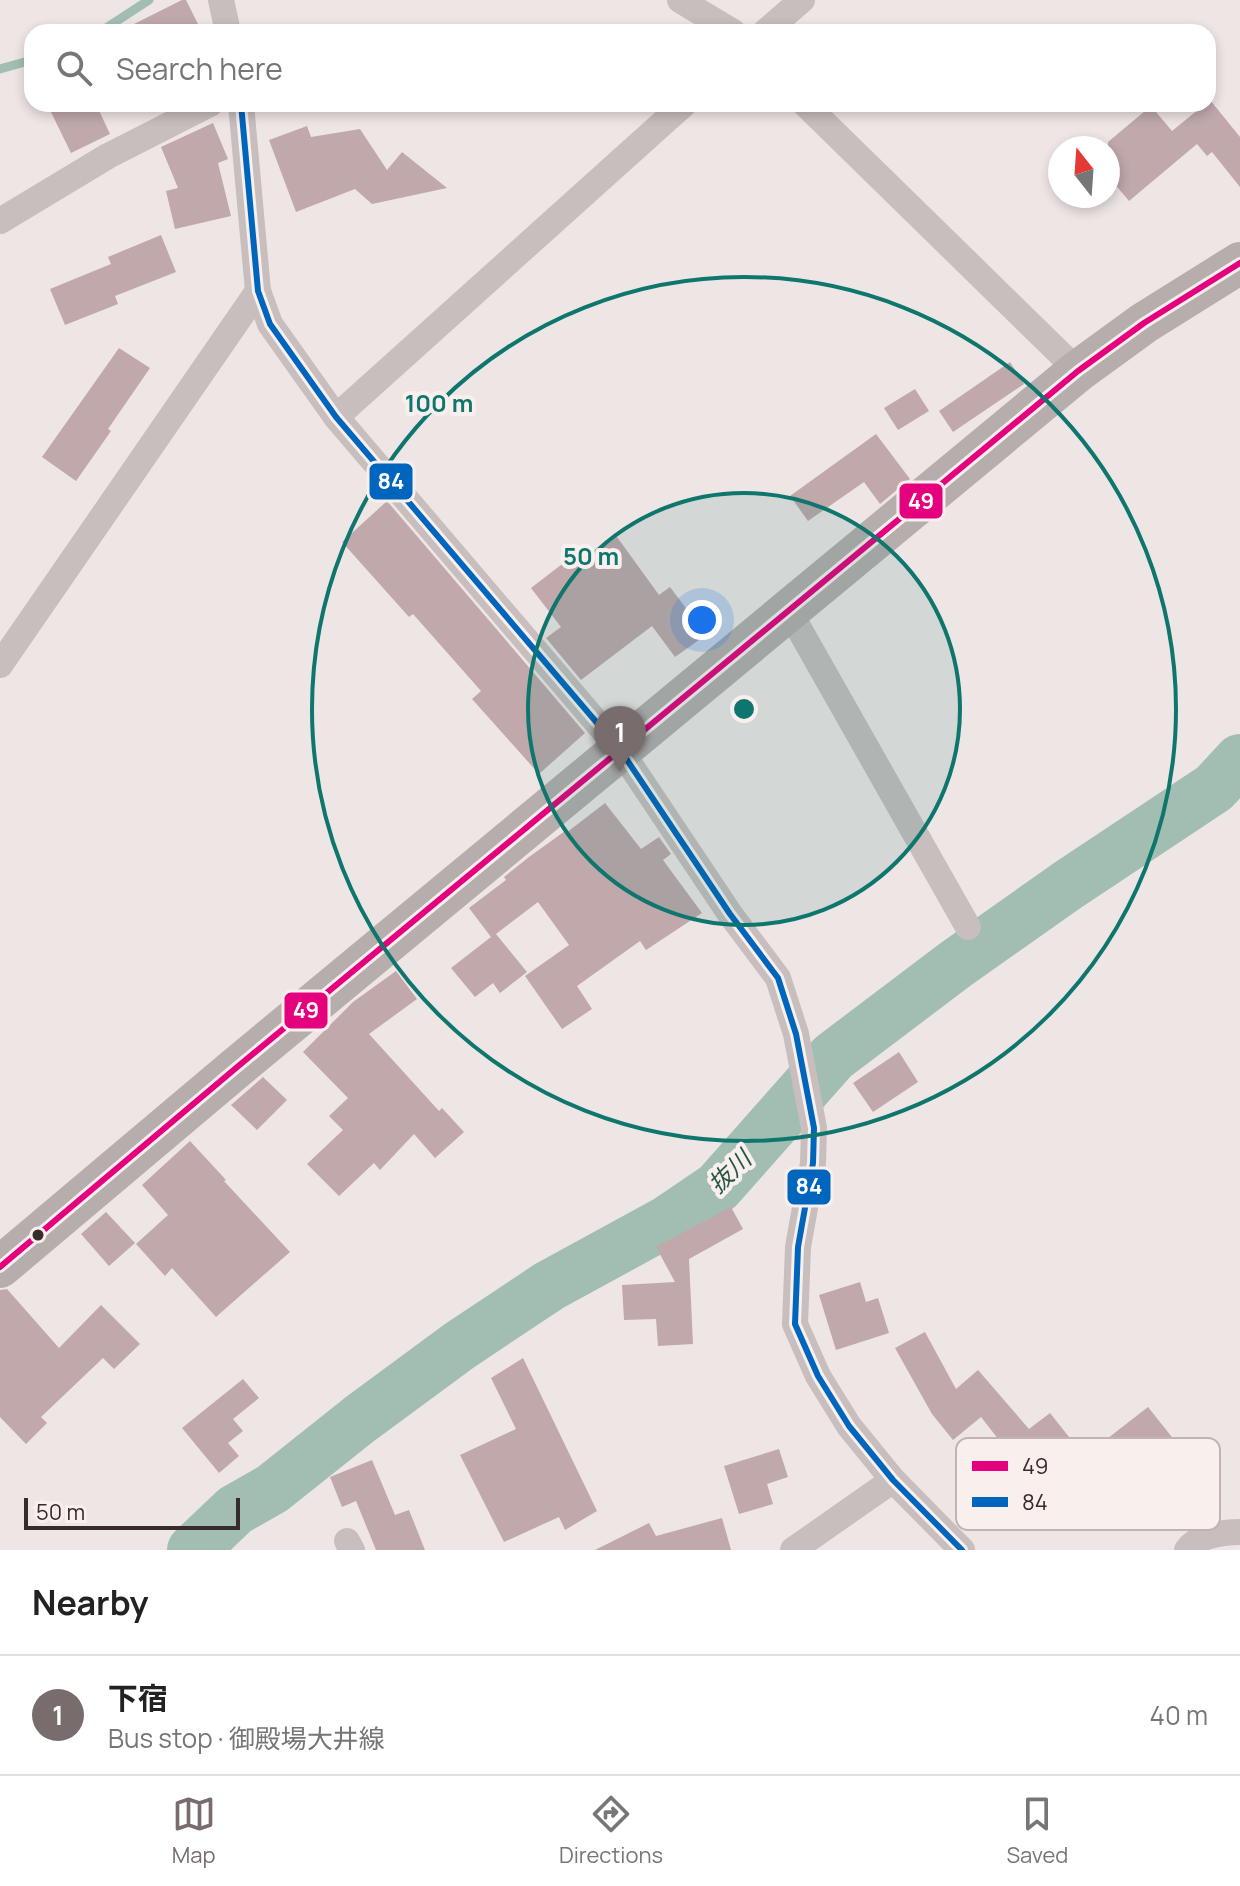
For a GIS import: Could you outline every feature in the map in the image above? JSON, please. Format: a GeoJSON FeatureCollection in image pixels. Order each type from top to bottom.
{"type":"FeatureCollection","features":[{"type":"Feature","properties":{"kind":"main road"},"geometry":{"type":"LineString","coordinates":[[0,1267],[224,1077],[1078,371],[1144,323],[1240,263]]}},
{"type":"Feature","properties":{"kind":"street"},"geometry":{"type":"LineString","coordinates":[[221,0],[226,24]]}},
{"type":"Feature","properties":{"kind":"street"},"geometry":{"type":"LineString","coordinates":[[680,0],[720,24]]}},
{"type":"Feature","properties":{"kind":"street"},"geometry":{"type":"LineString","coordinates":[[774,24],[802,0]]}},
{"type":"Feature","properties":{"kind":"street"},"geometry":{"type":"LineString","coordinates":[[0,221],[108,156],[194,112]]}},
{"type":"Feature","properties":{"kind":"street"},"geometry":{"type":"LineString","coordinates":[[242,112],[258,291],[270,324],[336,417],[621,751],[730,914],[778,978],[796,1034],[814,1128],[813,1163],[798,1247],[795,1324],[818,1376],[849,1426],[893,1480],[962,1550]]}},
{"type":"Feature","properties":{"kind":"street"},"geometry":{"type":"LineString","coordinates":[[336,417],[675,112]]}},
{"type":"Feature","properties":{"kind":"street"},"geometry":{"type":"LineString","coordinates":[[813,112],[1078,371]]}},
{"type":"Feature","properties":{"kind":"street"},"geometry":{"type":"LineString","coordinates":[[0,665],[258,291]]}},
{"type":"Feature","properties":{"kind":"street"},"geometry":{"type":"LineString","coordinates":[[789,611],[968,927]]}},
{"type":"Feature","properties":{"kind":"street"},"geometry":{"type":"LineString","coordinates":[[793,1550],[893,1480]]}},
{"type":"Feature","properties":{"kind":"street"},"geometry":{"type":"LineString","coordinates":[[1187,1550],[1191,1544],[1227,1532],[1240,1532]]}},
{"type":"Feature","properties":{"kind":"building"},"geometry":{"type":"Polygon","coordinates":[[[186,0],[198,24],[134,24],[186,0]]]}},
{"type":"Feature","properties":{"kind":"building"},"geometry":{"type":"Polygon","coordinates":[[[1216,107],[1240,137],[1240,187],[1212,152],[1207,156],[1197,144],[1129,201],[1120,190],[1120,136],[1115,136],[1144,112],[1156,112],[1172,131],[1195,112],[1216,112],[1216,107]]]}},
{"type":"Feature","properties":{"kind":"building"},"geometry":{"type":"Polygon","coordinates":[[[51,112],[100,112],[110,134],[71,153],[51,112]]]}},
{"type":"Feature","properties":{"kind":"building"},"geometry":{"type":"Polygon","coordinates":[[[213,123],[228,159],[218,163],[231,216],[175,229],[166,191],[178,188],[161,147],[213,123]]]}},
{"type":"Feature","properties":{"kind":"building"},"geometry":{"type":"Polygon","coordinates":[[[307,126],[311,137],[360,129],[387,170],[402,152],[447,188],[372,204],[355,189],[296,212],[269,140],[307,126]]]}},
{"type":"Feature","properties":{"kind":"building"},"geometry":{"type":"Polygon","coordinates":[[[161,235],[176,272],[115,296],[118,304],[65,325],[50,289],[111,264],[108,257],[161,235]]]}},
{"type":"Feature","properties":{"kind":"building"},"geometry":{"type":"Polygon","coordinates":[[[119,348],[150,368],[76,481],[42,457],[119,348]]]}},
{"type":"Feature","properties":{"kind":"building"},"geometry":{"type":"Polygon","coordinates":[[[1010,362],[1024,384],[953,432],[939,411],[1010,362]]]}},
{"type":"Feature","properties":{"kind":"building"},"geometry":{"type":"Polygon","coordinates":[[[915,389],[929,411],[898,430],[884,408],[915,389]]]}},
{"type":"Feature","properties":{"kind":"building"},"geometry":{"type":"Polygon","coordinates":[[[876,434],[910,479],[880,504],[864,482],[808,521],[790,496],[876,434]]]}},
{"type":"Feature","properties":{"kind":"building"},"geometry":{"type":"Polygon","coordinates":[[[387,501],[585,733],[539,774],[472,699],[481,691],[413,614],[409,617],[342,542],[387,501]]]}},
{"type":"Feature","properties":{"kind":"building"},"geometry":{"type":"Polygon","coordinates":[[[617,537],[659,595],[670,587],[706,635],[675,657],[652,626],[581,680],[546,638],[561,627],[531,588],[570,558],[575,568],[617,537]]]}},
{"type":"Feature","properties":{"kind":"building"},"geometry":{"type":"Polygon","coordinates":[[[605,803],[641,849],[659,837],[671,854],[663,860],[702,913],[646,950],[640,941],[577,986],[592,1009],[562,1029],[525,976],[569,945],[538,902],[496,934],[527,972],[500,993],[493,983],[475,997],[451,968],[491,937],[469,908],[506,880],[504,877],[529,857],[605,803]]]}},
{"type":"Feature","properties":{"kind":"building"},"geometry":{"type":"Polygon","coordinates":[[[396,971],[417,999],[369,1034],[439,1111],[442,1108],[464,1132],[435,1158],[414,1134],[380,1170],[374,1163],[339,1196],[307,1164],[343,1130],[329,1116],[348,1098],[303,1052],[353,1002],[396,971]]]}},
{"type":"Feature","properties":{"kind":"building"},"geometry":{"type":"Polygon","coordinates":[[[899,1052],[918,1082],[873,1112],[853,1083],[899,1052]]]}},
{"type":"Feature","properties":{"kind":"building"},"geometry":{"type":"Polygon","coordinates":[[[263,1077],[287,1100],[257,1130],[231,1105],[263,1077]]]}},
{"type":"Feature","properties":{"kind":"building"},"geometry":{"type":"Polygon","coordinates":[[[190,1141],[290,1252],[216,1317],[172,1268],[165,1276],[136,1244],[168,1215],[142,1185],[190,1141]]]}},
{"type":"Feature","properties":{"kind":"building"},"geometry":{"type":"Polygon","coordinates":[[[731,1207],[743,1229],[689,1259],[693,1344],[658,1346],[656,1319],[624,1320],[622,1285],[675,1282],[656,1247],[731,1207]]]}},
{"type":"Feature","properties":{"kind":"building"},"geometry":{"type":"Polygon","coordinates":[[[106,1212],[135,1243],[109,1266],[81,1234],[106,1212]]]}},
{"type":"Feature","properties":{"kind":"building"},"geometry":{"type":"Polygon","coordinates":[[[860,1282],[866,1302],[878,1298],[889,1333],[836,1350],[819,1295],[860,1282]]]}},
{"type":"Feature","properties":{"kind":"building"},"geometry":{"type":"Polygon","coordinates":[[[7,1289],[59,1348],[101,1305],[140,1344],[114,1369],[103,1358],[41,1417],[47,1423],[26,1444],[0,1417],[0,1290],[7,1289]]]}},
{"type":"Feature","properties":{"kind":"building"},"geometry":{"type":"Polygon","coordinates":[[[925,1332],[956,1389],[978,1370],[1029,1429],[1050,1413],[1070,1438],[997,1438],[981,1417],[953,1440],[932,1414],[895,1348],[925,1332]]]}},
{"type":"Feature","properties":{"kind":"building"},"geometry":{"type":"Polygon","coordinates":[[[523,1358],[597,1511],[565,1530],[559,1517],[504,1542],[460,1455],[516,1429],[491,1378],[523,1358]]]}},
{"type":"Feature","properties":{"kind":"building"},"geometry":{"type":"Polygon","coordinates":[[[243,1379],[259,1398],[233,1419],[243,1431],[228,1443],[239,1456],[219,1473],[182,1428],[243,1379]]]}},
{"type":"Feature","properties":{"kind":"building"},"geometry":{"type":"Polygon","coordinates":[[[1148,1407],[1173,1438],[1108,1438],[1148,1407]]]}},
{"type":"Feature","properties":{"kind":"building"},"geometry":{"type":"Polygon","coordinates":[[[779,1449],[788,1477],[767,1484],[773,1504],[739,1514],[724,1466],[779,1449]]]}},
{"type":"Feature","properties":{"kind":"building"},"geometry":{"type":"Polygon","coordinates":[[[372,1460],[395,1515],[409,1510],[425,1550],[376,1550],[356,1501],[342,1507],[330,1477],[372,1460]]]}},
{"type":"Feature","properties":{"kind":"building"},"geometry":{"type":"Polygon","coordinates":[[[722,1518],[731,1550],[595,1550],[649,1523],[656,1536],[722,1518]]]}},
{"type":"Feature","properties":{"kind":"waterway"},"geometry":{"type":"LineString","coordinates":[[112,24],[149,0]]}},
{"type":"Feature","properties":{"kind":"waterway"},"geometry":{"type":"LineString","coordinates":[[0,69],[24,62]]}},
{"type":"Feature","properties":{"kind":"waterway","name":"抜川"},"geometry":{"type":"LineString","coordinates":[[193,1550],[235,1510],[272,1489],[459,1346],[549,1286],[668,1221],[718,1187],[833,1057],[956,964],[1214,788],[1240,760]]}},
{"type":"Feature","properties":{"kind":"transit line","name":"84"},"geometry":{"type":"LineString","coordinates":[[242,112],[258,291],[270,324],[336,417],[621,751],[730,914],[778,978],[796,1034],[814,1128],[813,1163],[798,1247],[795,1324],[818,1376],[849,1426],[893,1480],[962,1550]]}},
{"type":"Feature","properties":{"kind":"transit line","name":"49"},"geometry":{"type":"LineString","coordinates":[[0,1267],[1078,371],[1144,323],[1240,263]]}},
{"type":"Feature","properties":{"kind":"place","name":"下宿"},"geometry":{"type":"Point","coordinates":[620,772]}}]}
